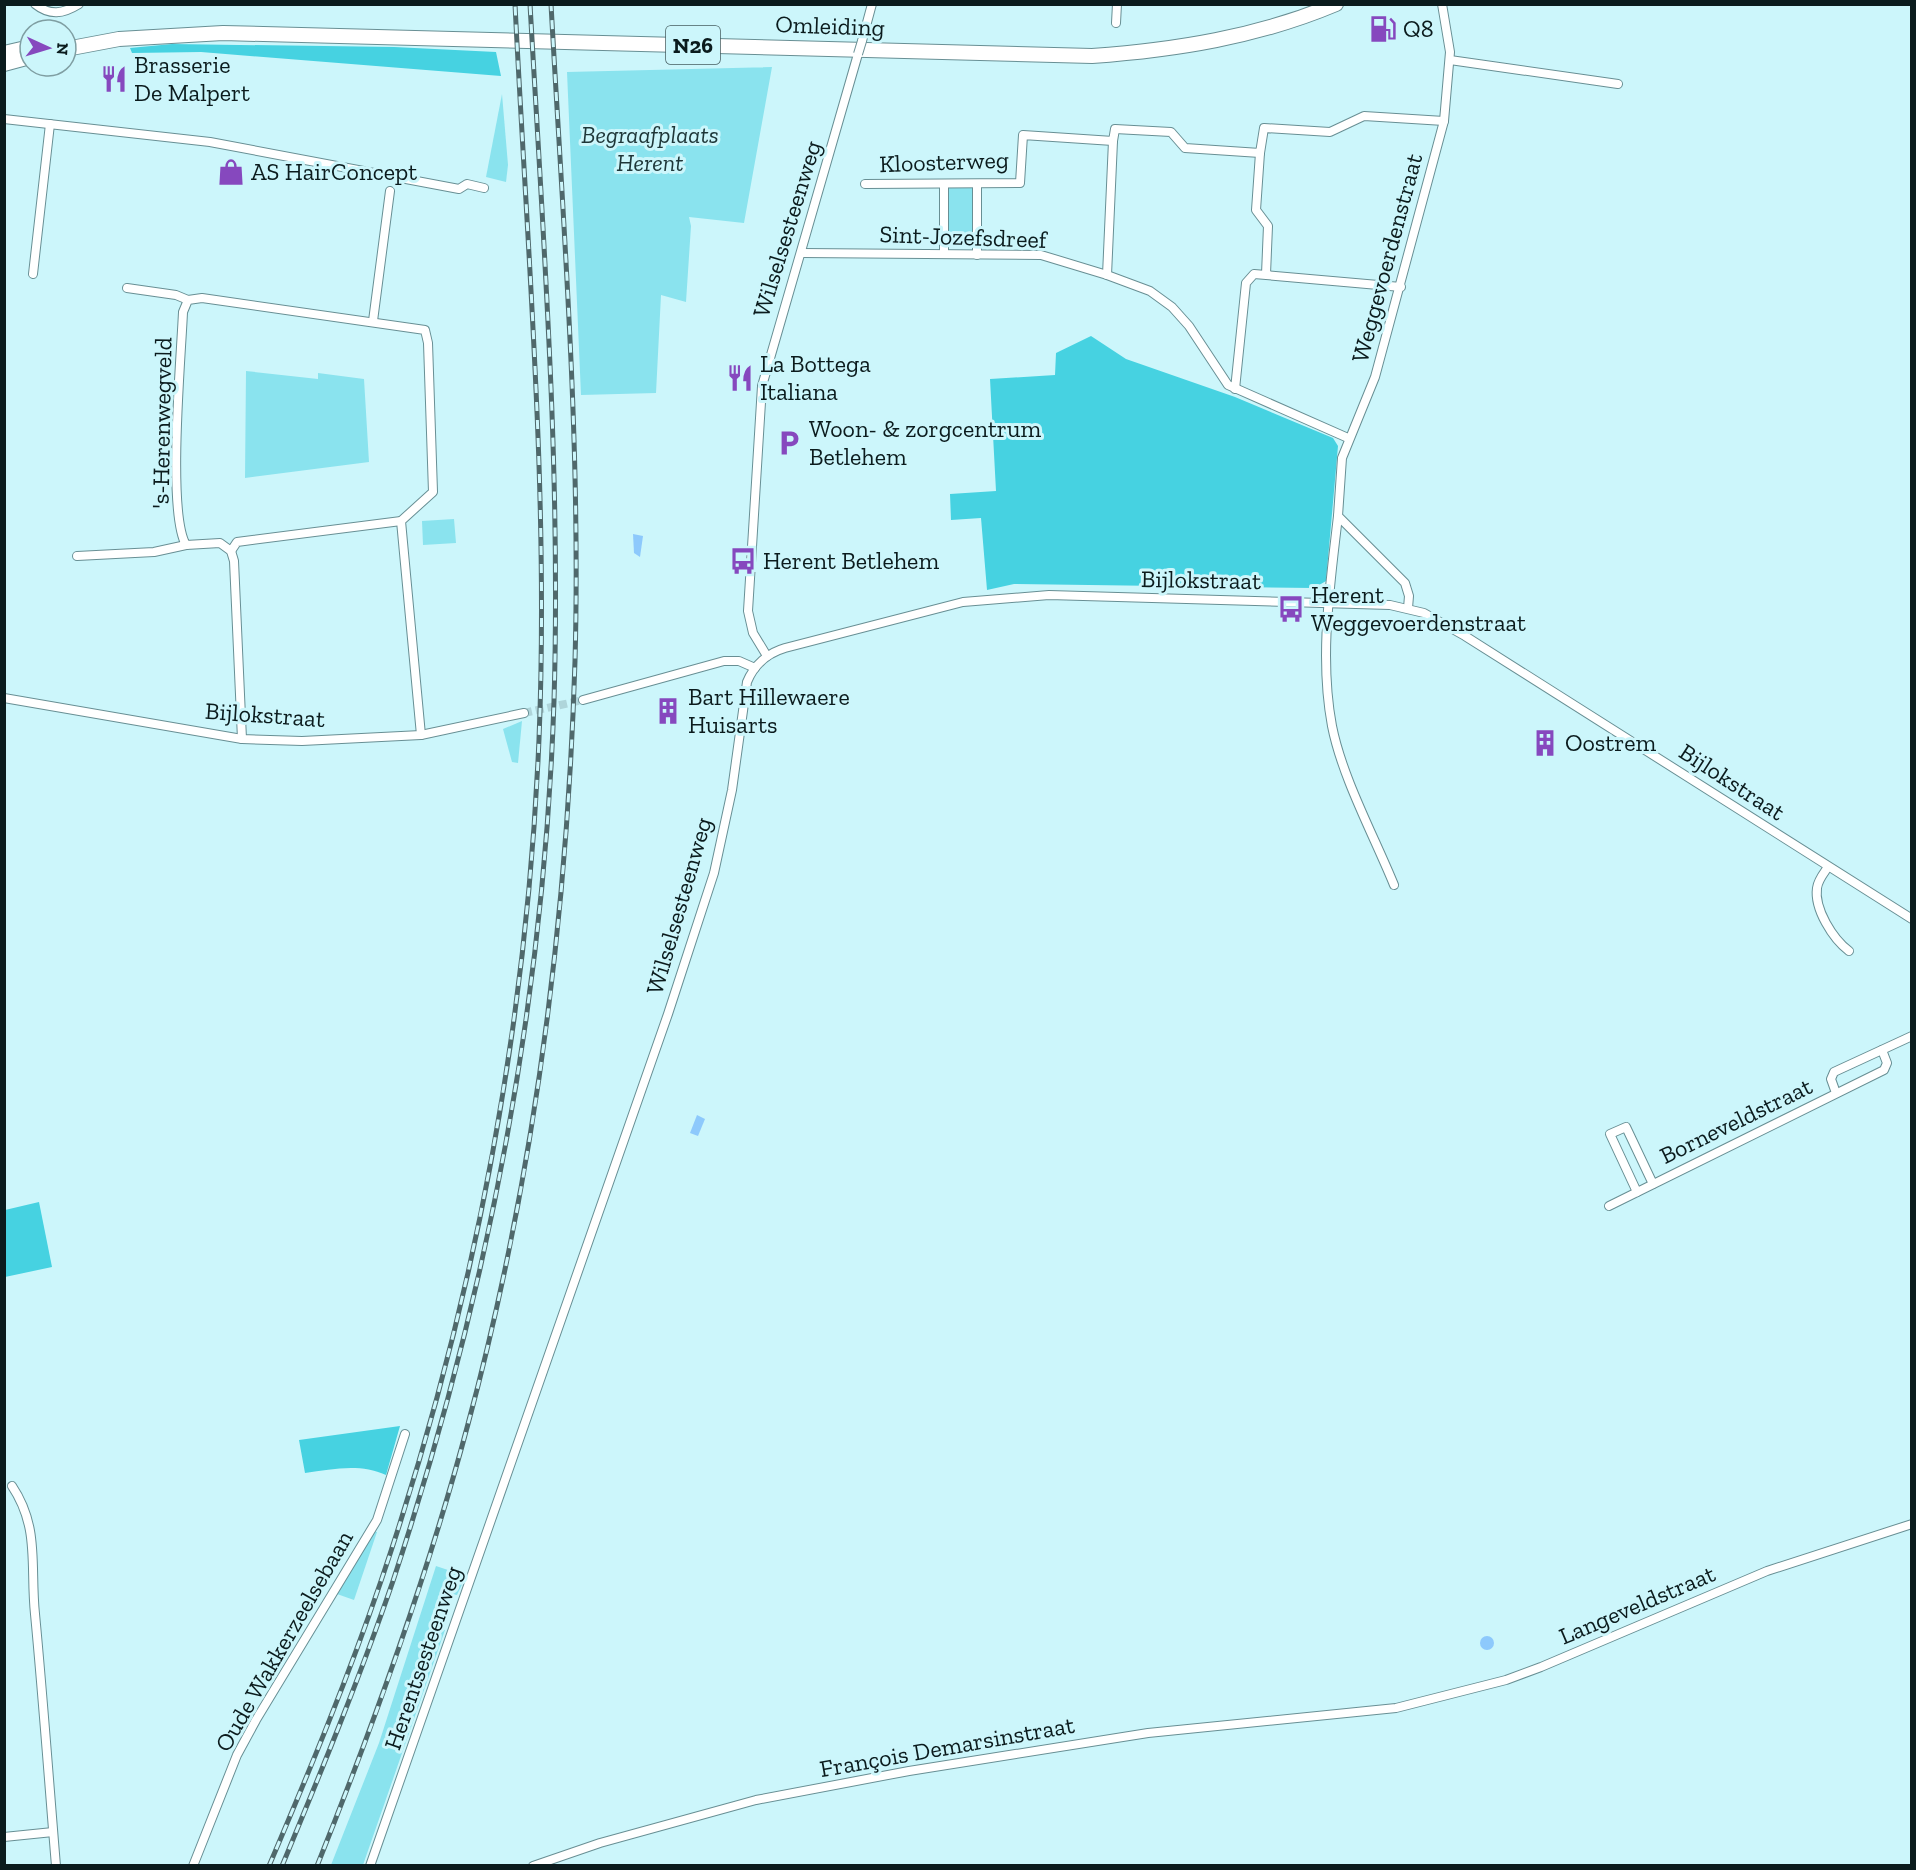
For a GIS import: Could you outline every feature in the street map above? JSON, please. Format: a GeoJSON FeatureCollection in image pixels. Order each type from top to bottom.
{"type":"FeatureCollection","features":[{"type":"Feature","properties":{"kind":"main road","name":"Omleiding"},"geometry":{"type":"LineString","coordinates":[[78,38],[117,31],[224,25],[1063,49],[1170,40],[1257,22],[1309,4]]}},
{"type":"Feature","properties":{"kind":"main road","name":"Omleiding"},"geometry":{"type":"LineString","coordinates":[[78,47],[127,38],[223,33],[1092,56],[1141,52],[1231,37],[1336,4]]}},
{"type":"Feature","properties":{"kind":"street"},"geometry":{"type":"LineString","coordinates":[[35,4],[44,11],[57,14],[79,4]]}},
{"type":"Feature","properties":{"kind":"street","name":"Wilselsesteenweg"},"geometry":{"type":"LineString","coordinates":[[512,1462],[668,1014],[714,873],[732,790],[744,693],[754,668],[767,656],[753,633],[748,611],[758,418],[768,362],[802,253],[872,4]]}},
{"type":"Feature","properties":{"kind":"street"},"geometry":{"type":"LineString","coordinates":[[1116,23],[1117,4]]}},
{"type":"Feature","properties":{"kind":"street","name":"Weggevoerdenstraat"},"geometry":{"type":"LineString","coordinates":[[1394,885],[1340,755],[1332,726],[1327,603],[1338,516],[1342,458],[1348,438],[1375,377],[1444,121],[1450,60],[1442,4]]}},
{"type":"Feature","properties":{"kind":"street"},"geometry":{"type":"LineString","coordinates":[[1450,60],[1618,84]]}},
{"type":"Feature","properties":{"kind":"street"},"geometry":{"type":"LineString","coordinates":[[1266,274],[1268,226],[1256,210],[1264,128],[1330,132],[1364,116],[1444,121]]}},
{"type":"Feature","properties":{"kind":"street"},"geometry":{"type":"LineString","coordinates":[[4,119],[210,142],[459,189],[467,184],[484,188]]}},
{"type":"Feature","properties":{"kind":"street"},"geometry":{"type":"LineString","coordinates":[[33,274],[50,124]]}},
{"type":"Feature","properties":{"kind":"street"},"geometry":{"type":"LineString","coordinates":[[1107,275],[1114,129],[1171,132],[1185,148],[1260,153]]}},
{"type":"Feature","properties":{"kind":"street","name":"Kloosterweg"},"geometry":{"type":"LineString","coordinates":[[866,184],[1020,183],[1023,135],[1113,141]]}},
{"type":"Feature","properties":{"kind":"street"},"geometry":{"type":"LineString","coordinates":[[944,184],[944,254]]}},
{"type":"Feature","properties":{"kind":"street"},"geometry":{"type":"LineString","coordinates":[[976,184],[977,255]]}},
{"type":"Feature","properties":{"kind":"street"},"geometry":{"type":"LineString","coordinates":[[373,321],[390,191]]}},
{"type":"Feature","properties":{"kind":"street","name":"Sint-Jozefsdreef"},"geometry":{"type":"LineString","coordinates":[[802,253],[1041,255],[1107,275],[1150,291],[1172,307],[1190,326],[1228,384],[1235,389],[1348,438]]}},
{"type":"Feature","properties":{"kind":"street"},"geometry":{"type":"LineString","coordinates":[[1235,389],[1246,283],[1254,274],[1401,287]]}},
{"type":"Feature","properties":{"kind":"street"},"geometry":{"type":"LineString","coordinates":[[127,288],[176,295],[188,300],[202,298],[425,330],[428,343],[433,492],[401,521],[237,542],[231,551]]}},
{"type":"Feature","properties":{"kind":"street","name":"'s-Herenwegveld"},"geometry":{"type":"LineString","coordinates":[[186,545],[181,535],[177,481],[183,312],[188,300]]}},
{"type":"Feature","properties":{"kind":"street"},"geometry":{"type":"LineString","coordinates":[[1338,516],[1405,583],[1410,596],[1408,608]]}},
{"type":"Feature","properties":{"kind":"street"},"geometry":{"type":"LineString","coordinates":[[401,521],[422,735]]}},
{"type":"Feature","properties":{"kind":"street"},"geometry":{"type":"LineString","coordinates":[[77,556],[154,552],[186,545],[220,543],[231,551],[234,561],[242,739]]}},
{"type":"Feature","properties":{"kind":"street","name":"Bijlokstraat"},"geometry":{"type":"LineString","coordinates":[[767,656],[785,648],[892,619],[991,598],[1048,595],[1327,603],[1408,608],[1431,616],[1465,636],[1911,920]]}},
{"type":"Feature","properties":{"kind":"street"},"geometry":{"type":"LineString","coordinates":[[583,700],[724,661],[739,661],[754,668]]}},
{"type":"Feature","properties":{"kind":"street","name":"Bijlokstraat"},"geometry":{"type":"LineString","coordinates":[[4,698],[242,739],[302,741],[422,735],[524,713]]}},
{"type":"Feature","properties":{"kind":"street"},"geometry":{"type":"LineString","coordinates":[[1828,867],[1818,883],[1819,907],[1836,938],[1849,951]]}},
{"type":"Feature","properties":{"kind":"street","name":"Borneveldstraat"},"geometry":{"type":"LineString","coordinates":[[1836,1093],[1831,1079],[1834,1072],[1911,1036]]}},
{"type":"Feature","properties":{"kind":"street","name":"Borneveldstraat"},"geometry":{"type":"LineString","coordinates":[[1609,1206],[1884,1070],[1887,1063],[1882,1050]]}},
{"type":"Feature","properties":{"kind":"street","name":"Borneveldstraat"},"geometry":{"type":"LineString","coordinates":[[1637,1192],[1610,1134],[1626,1127],[1653,1184]]}},
{"type":"Feature","properties":{"kind":"street","name":"Oude Wakkerzeelsebaan"},"geometry":{"type":"LineString","coordinates":[[193,1866],[237,1755],[377,1520],[405,1434]]}},
{"type":"Feature","properties":{"kind":"street","name":"Herentsesteenweg"},"geometry":{"type":"LineString","coordinates":[[370,1866],[512,1462]]}},
{"type":"Feature","properties":{"kind":"street"},"geometry":{"type":"LineString","coordinates":[[12,1485],[22,1500],[32,1529],[33,1599],[56,1866]]}},
{"type":"Feature","properties":{"kind":"street","name":"Langeveldstraat"},"geometry":{"type":"LineString","coordinates":[[1375,1710],[1423,1702],[1506,1680],[1767,1571],[1911,1524]]}},
{"type":"Feature","properties":{"kind":"street","name":"François Demarsinstraat"},"geometry":{"type":"LineString","coordinates":[[533,1866],[687,1817],[756,1800],[909,1771],[1148,1733],[1375,1710]]}},
{"type":"Feature","properties":{"kind":"street"},"geometry":{"type":"LineString","coordinates":[[4,1837],[53,1832]]}},
{"type":"Feature","properties":{"kind":"green space","name":"Begraafplaats Herent"},"geometry":{"type":"Polygon","coordinates":[[[772,67],[744,223],[689,217],[691,226],[686,302],[661,295],[656,393],[581,395],[567,72],[772,67]]]}},
{"type":"Feature","properties":{"kind":"green space"},"geometry":{"type":"Polygon","coordinates":[[[502,94],[508,165],[506,182],[486,177],[502,94]]]}},
{"type":"Feature","properties":{"kind":"green space"},"geometry":{"type":"Polygon","coordinates":[[[949,187],[973,187],[973,245],[949,245],[949,187]]]}},
{"type":"Feature","properties":{"kind":"green space"},"geometry":{"type":"Polygon","coordinates":[[[246,371],[318,379],[318,373],[364,379],[369,462],[245,478],[246,371]]]}},
{"type":"Feature","properties":{"kind":"green space"},"geometry":{"type":"Polygon","coordinates":[[[454,519],[456,543],[423,545],[422,521],[454,519]]]}},
{"type":"Feature","properties":{"kind":"green space"},"geometry":{"type":"Polygon","coordinates":[[[522,721],[518,763],[512,762],[503,729],[522,721]]]}},
{"type":"Feature","properties":{"kind":"green space"},"geometry":{"type":"Polygon","coordinates":[[[374,1531],[377,1532],[354,1600],[337,1594],[374,1531]]]}},
{"type":"Feature","properties":{"kind":"green space"},"geometry":{"type":"Polygon","coordinates":[[[436,1566],[466,1576],[457,1595],[451,1594],[439,1628],[445,1630],[363,1865],[331,1865],[379,1743],[436,1566]]]}},
{"type":"Feature","properties":{"kind":"shaded area"},"geometry":{"type":"Polygon","coordinates":[[[172,44],[394,47],[496,52],[501,76],[201,52],[132,53],[130,48],[172,44]]]}},
{"type":"Feature","properties":{"kind":"shaded area"},"geometry":{"type":"Polygon","coordinates":[[[1091,336],[1126,359],[1235,397],[1333,438],[1338,446],[1326,581],[1314,588],[1014,584],[987,590],[981,518],[951,520],[950,494],[996,491],[990,379],[1055,375],[1056,353],[1091,336]]]}},
{"type":"Feature","properties":{"kind":"shaded area"},"geometry":{"type":"Polygon","coordinates":[[[633,534],[643,536],[640,557],[634,553],[633,534]]]}},
{"type":"Feature","properties":{"kind":"shaded area"},"geometry":{"type":"Polygon","coordinates":[[[697,1115],[705,1119],[698,1136],[690,1133],[697,1115]]]}},
{"type":"Feature","properties":{"kind":"shaded area"},"geometry":{"type":"Polygon","coordinates":[[[39,1202],[52,1267],[5,1277],[5,1210],[39,1202]]]}},
{"type":"Feature","properties":{"kind":"shaded area"},"geometry":{"type":"Polygon","coordinates":[[[400,1426],[386,1475],[356,1468],[305,1473],[299,1440],[400,1426]]]}},
{"type":"Feature","properties":{"kind":"shaded area"},"geometry":{"type":"Polygon","coordinates":[[[1487,1636],[1492,1638],[1494,1643],[1492,1648],[1487,1650],[1482,1648],[1480,1643],[1482,1638],[1487,1636]]]}},
{"type":"Feature","properties":{"kind":"tunnel"},"geometry":{"type":"LineString","coordinates":[[524,713],[583,700]]}},
{"type":"Feature","properties":{"kind":"railway"},"geometry":{"type":"LineString","coordinates":[[269,1866],[328,1725],[355,1653],[414,1479],[443,1375],[468,1271],[490,1166],[508,1060],[533,846],[541,647],[539,463],[515,4]]}},
{"type":"Feature","properties":{"kind":"railway"},"geometry":{"type":"LineString","coordinates":[[282,1866],[326,1760],[393,1581],[456,1366],[483,1257],[505,1147],[538,925],[548,813],[556,614],[550,352],[530,4]]}},
{"type":"Feature","properties":{"kind":"railway"},"geometry":{"type":"LineString","coordinates":[[317,1866],[418,1592],[468,1424],[492,1330],[512,1236],[544,1046],[555,950],[571,758],[576,579],[570,333],[551,4]]}},
{"type":"Feature","properties":{"kind":"place","name":"Q8"},"geometry":{"type":"Point","coordinates":[1383,29]}},
{"type":"Feature","properties":{"kind":"place","name":"Brasserie De Malpert"},"geometry":{"type":"Point","coordinates":[114,79]}},
{"type":"Feature","properties":{"kind":"place","name":"AS HairConcept"},"geometry":{"type":"Point","coordinates":[231,172]}},
{"type":"Feature","properties":{"kind":"place","name":"La Bottega Italiana"},"geometry":{"type":"Point","coordinates":[740,378]}},
{"type":"Feature","properties":{"kind":"place","name":"Woon- & zorgcentrum Betlehem"},"geometry":{"type":"Point","coordinates":[789,443]}},
{"type":"Feature","properties":{"kind":"place","name":"Herent Betlehem"},"geometry":{"type":"Point","coordinates":[743,561]}},
{"type":"Feature","properties":{"kind":"place","name":"Herent Weggevoerdenstraat"},"geometry":{"type":"Point","coordinates":[1291,609]}},
{"type":"Feature","properties":{"kind":"place","name":"Bart Hillewaere Huisarts"},"geometry":{"type":"Point","coordinates":[668,711]}},
{"type":"Feature","properties":{"kind":"place","name":"Oostrem"},"geometry":{"type":"Point","coordinates":[1545,743]}}]}
